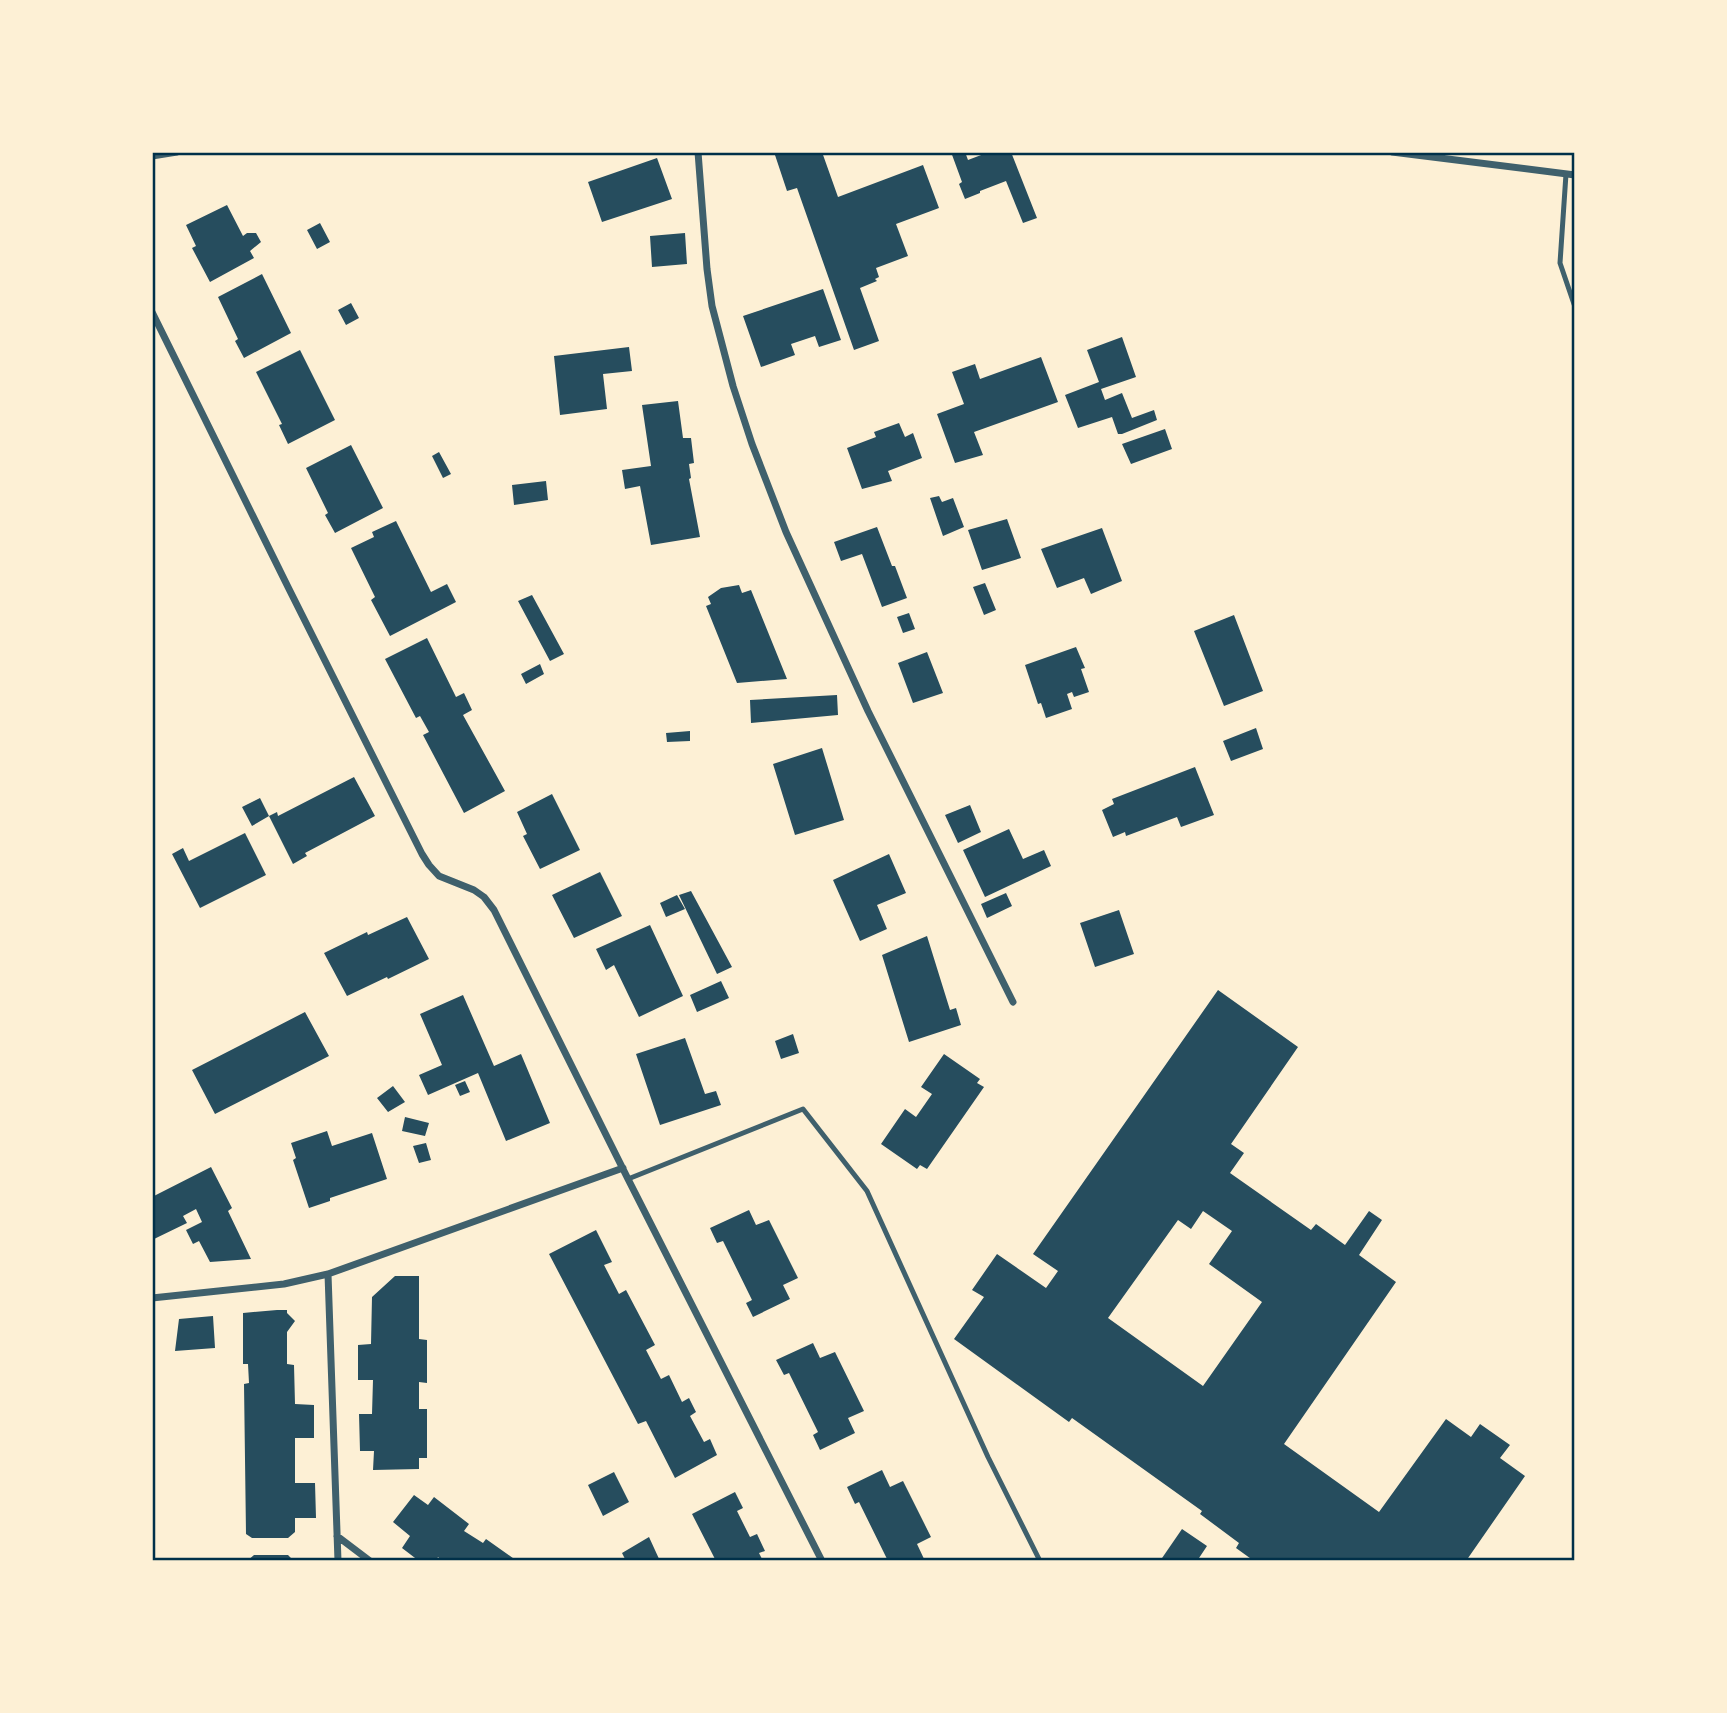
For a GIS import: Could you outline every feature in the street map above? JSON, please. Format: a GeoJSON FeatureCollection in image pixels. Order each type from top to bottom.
{"type":"FeatureCollection","features":[{"type":"Feature","properties":{"kind":"street"},"geometry":{"type":"LineString","coordinates":[[152,156],[177,152]]}},
{"type":"Feature","properties":{"kind":"street"},"geometry":{"type":"LineString","coordinates":[[698,152],[712,306],[733,386],[762,471],[786,532],[868,711],[1013,1002]]}},
{"type":"Feature","properties":{"kind":"street"},"geometry":{"type":"LineString","coordinates":[[1392,152],[1571,175]]}},
{"type":"Feature","properties":{"kind":"street"},"geometry":{"type":"LineString","coordinates":[[152,312],[422,853],[439,876],[474,890],[484,897],[494,910],[822,1561]]}},
{"type":"Feature","properties":{"kind":"street"},"geometry":{"type":"LineString","coordinates":[[152,1298],[284,1284],[328,1274],[623,1168]]}},
{"type":"Feature","properties":{"kind":"street"},"geometry":{"type":"LineString","coordinates":[[328,1274],[338,1561]]}},
{"type":"Feature","properties":{"kind":"street"},"geometry":{"type":"LineString","coordinates":[[337,1536],[370,1561]]}},
{"type":"Feature","properties":{"kind":"lane"},"geometry":{"type":"LineString","coordinates":[[1571,175],[1560,263],[1575,307]]}},
{"type":"Feature","properties":{"kind":"lane"},"geometry":{"type":"LineString","coordinates":[[628,1178],[803,1109],[867,1191],[988,1457],[1040,1561]]}},
{"type":"Feature","properties":{"kind":"building"},"geometry":{"type":"Polygon","coordinates":[[[774,152],[822,152],[838,197],[923,165],[939,208],[896,224],[908,256],[876,268],[879,277],[875,279],[877,281],[860,288],[879,341],[854,350],[797,188],[787,191],[774,152]]]}},
{"type":"Feature","properties":{"kind":"building"},"geometry":{"type":"Polygon","coordinates":[[[951,152],[965,152],[968,160],[989,152],[1011,152],[1037,218],[1023,223],[1006,181],[965,199],[951,152]]]}},
{"type":"Feature","properties":{"kind":"building"},"geometry":{"type":"Polygon","coordinates":[[[657,158],[672,199],[602,222],[588,182],[657,158]]]}},
{"type":"Feature","properties":{"kind":"building"},"geometry":{"type":"Polygon","coordinates":[[[227,205],[243,236],[256,233],[261,242],[250,251],[254,258],[210,282],[192,248],[196,246],[186,225],[227,205]]]}},
{"type":"Feature","properties":{"kind":"building"},"geometry":{"type":"Polygon","coordinates":[[[320,223],[330,242],[317,249],[307,230],[320,223]]]}},
{"type":"Feature","properties":{"kind":"building"},"geometry":{"type":"Polygon","coordinates":[[[685,233],[687,264],[652,267],[650,236],[685,233]]]}},
{"type":"Feature","properties":{"kind":"building"},"geometry":{"type":"Polygon","coordinates":[[[262,274],[291,333],[244,358],[218,297],[262,274]]]}},
{"type":"Feature","properties":{"kind":"building"},"geometry":{"type":"Polygon","coordinates":[[[823,289],[841,340],[819,347],[815,336],[791,344],[795,355],[761,367],[743,316],[823,289]]]}},
{"type":"Feature","properties":{"kind":"building"},"geometry":{"type":"Polygon","coordinates":[[[351,303],[359,318],[346,325],[338,310],[351,303]]]}},
{"type":"Feature","properties":{"kind":"building"},"geometry":{"type":"Polygon","coordinates":[[[1122,337],[1136,377],[1101,389],[1105,400],[1122,393],[1132,418],[1154,410],[1157,420],[1122,434],[1118,434],[1112,417],[1078,428],[1065,395],[1099,382],[1087,350],[1122,337]]]}},
{"type":"Feature","properties":{"kind":"building"},"geometry":{"type":"Polygon","coordinates":[[[629,347],[632,371],[603,374],[607,409],[560,415],[554,356],[629,347]]]}},
{"type":"Feature","properties":{"kind":"building"},"geometry":{"type":"Polygon","coordinates":[[[300,350],[335,420],[288,444],[279,425],[282,424],[256,372],[300,350]]]}},
{"type":"Feature","properties":{"kind":"building"},"geometry":{"type":"Polygon","coordinates":[[[1041,357],[1058,402],[974,432],[983,455],[955,463],[937,414],[964,404],[952,372],[975,364],[980,379],[1041,357]]]}},
{"type":"Feature","properties":{"kind":"building"},"geometry":{"type":"Polygon","coordinates":[[[678,401],[683,438],[691,438],[694,463],[689,464],[689,479],[700,537],[651,545],[640,486],[625,489],[622,470],[651,466],[642,405],[678,401]]]}},
{"type":"Feature","properties":{"kind":"building"},"geometry":{"type":"Polygon","coordinates":[[[899,423],[905,437],[913,433],[922,458],[888,471],[892,481],[862,489],[847,448],[876,437],[874,432],[899,423]]]}},
{"type":"Feature","properties":{"kind":"building"},"geometry":{"type":"Polygon","coordinates":[[[1165,429],[1172,449],[1131,464],[1122,444],[1165,429]]]}},
{"type":"Feature","properties":{"kind":"building"},"geometry":{"type":"Polygon","coordinates":[[[351,445],[383,508],[335,533],[306,468],[351,445]]]}},
{"type":"Feature","properties":{"kind":"building"},"geometry":{"type":"Polygon","coordinates":[[[439,452],[451,474],[443,478],[432,456],[439,452]]]}},
{"type":"Feature","properties":{"kind":"building"},"geometry":{"type":"Polygon","coordinates":[[[546,481],[548,500],[514,505],[512,485],[546,481]]]}},
{"type":"Feature","properties":{"kind":"building"},"geometry":{"type":"Polygon","coordinates":[[[939,496],[942,502],[953,498],[964,527],[943,536],[930,498],[939,496]]]}},
{"type":"Feature","properties":{"kind":"building"},"geometry":{"type":"Polygon","coordinates":[[[1007,519],[1021,558],[982,570],[968,530],[1007,519]]]}},
{"type":"Feature","properties":{"kind":"building"},"geometry":{"type":"Polygon","coordinates":[[[396,521],[431,592],[447,584],[456,602],[390,636],[371,600],[375,597],[351,548],[374,537],[372,532],[396,521]]]}},
{"type":"Feature","properties":{"kind":"building"},"geometry":{"type":"Polygon","coordinates":[[[877,527],[907,598],[882,607],[862,554],[841,561],[834,542],[877,527]]]}},
{"type":"Feature","properties":{"kind":"building"},"geometry":{"type":"Polygon","coordinates":[[[1102,528],[1122,581],[1091,594],[1084,578],[1057,588],[1041,549],[1102,528]]]}},
{"type":"Feature","properties":{"kind":"building"},"geometry":{"type":"Polygon","coordinates":[[[985,583],[996,610],[984,615],[973,587],[985,583]]]}},
{"type":"Feature","properties":{"kind":"building"},"geometry":{"type":"Polygon","coordinates":[[[739,585],[742,593],[751,590],[787,679],[737,683],[706,606],[711,604],[708,597],[721,588],[739,585]]]}},
{"type":"Feature","properties":{"kind":"building"},"geometry":{"type":"Polygon","coordinates":[[[532,595],[564,654],[550,661],[518,601],[532,595]]]}},
{"type":"Feature","properties":{"kind":"building"},"geometry":{"type":"Polygon","coordinates":[[[909,613],[915,629],[903,633],[897,617],[909,613]]]}},
{"type":"Feature","properties":{"kind":"building"},"geometry":{"type":"Polygon","coordinates":[[[1234,615],[1263,691],[1224,706],[1194,631],[1234,615]]]}},
{"type":"Feature","properties":{"kind":"building"},"geometry":{"type":"Polygon","coordinates":[[[427,638],[456,697],[464,693],[472,710],[463,715],[505,791],[464,813],[423,735],[429,732],[420,716],[416,718],[385,659],[427,638]]]}},
{"type":"Feature","properties":{"kind":"building"},"geometry":{"type":"Polygon","coordinates":[[[1076,647],[1085,668],[1081,669],[1089,692],[1074,697],[1072,692],[1067,694],[1072,709],[1046,718],[1041,703],[1038,704],[1025,665],[1076,647]]]}},
{"type":"Feature","properties":{"kind":"building"},"geometry":{"type":"Polygon","coordinates":[[[927,652],[943,693],[913,703],[898,663],[927,652]]]}},
{"type":"Feature","properties":{"kind":"building"},"geometry":{"type":"Polygon","coordinates":[[[540,664],[544,674],[526,684],[521,674],[540,664]]]}},
{"type":"Feature","properties":{"kind":"building"},"geometry":{"type":"Polygon","coordinates":[[[837,695],[838,715],[751,723],[750,700],[837,695]]]}},
{"type":"Feature","properties":{"kind":"building"},"geometry":{"type":"Polygon","coordinates":[[[1256,728],[1263,749],[1231,761],[1223,741],[1256,728]]]}},
{"type":"Feature","properties":{"kind":"building"},"geometry":{"type":"Polygon","coordinates":[[[690,731],[690,741],[667,742],[666,733],[690,731]]]}},
{"type":"Feature","properties":{"kind":"building"},"geometry":{"type":"Polygon","coordinates":[[[822,748],[844,820],[795,835],[773,764],[822,748]]]}},
{"type":"Feature","properties":{"kind":"building"},"geometry":{"type":"Polygon","coordinates":[[[1195,767],[1214,815],[1181,827],[1177,817],[1126,836],[1125,832],[1113,837],[1102,810],[1114,804],[1112,799],[1195,767]]]}},
{"type":"Feature","properties":{"kind":"building"},"geometry":{"type":"Polygon","coordinates":[[[354,777],[375,816],[305,853],[307,856],[293,864],[269,816],[277,812],[278,816],[354,777]]]}},
{"type":"Feature","properties":{"kind":"building"},"geometry":{"type":"Polygon","coordinates":[[[552,794],[580,850],[540,869],[523,836],[527,834],[517,812],[552,794]]]}},
{"type":"Feature","properties":{"kind":"building"},"geometry":{"type":"Polygon","coordinates":[[[260,798],[269,816],[252,826],[242,807],[260,798]]]}},
{"type":"Feature","properties":{"kind":"building"},"geometry":{"type":"Polygon","coordinates":[[[970,805],[981,832],[958,843],[945,815],[970,805]]]}},
{"type":"Feature","properties":{"kind":"building"},"geometry":{"type":"Polygon","coordinates":[[[1009,829],[1023,859],[1044,850],[1051,866],[985,897],[963,850],[1009,829]]]}},
{"type":"Feature","properties":{"kind":"building"},"geometry":{"type":"Polygon","coordinates":[[[245,833],[266,875],[200,908],[172,854],[183,848],[189,861],[245,833]]]}},
{"type":"Feature","properties":{"kind":"building"},"geometry":{"type":"Polygon","coordinates":[[[889,854],[906,893],[877,905],[887,929],[860,941],[833,880],[889,854]]]}},
{"type":"Feature","properties":{"kind":"building"},"geometry":{"type":"Polygon","coordinates":[[[600,872],[622,916],[574,938],[552,895],[600,872]]]}},
{"type":"Feature","properties":{"kind":"building"},"geometry":{"type":"Polygon","coordinates":[[[691,891],[732,967],[717,974],[679,895],[691,891]]]}},
{"type":"Feature","properties":{"kind":"building"},"geometry":{"type":"Polygon","coordinates":[[[1006,893],[1012,906],[987,918],[981,904],[1006,893]]]}},
{"type":"Feature","properties":{"kind":"building"},"geometry":{"type":"Polygon","coordinates":[[[677,895],[685,909],[666,917],[660,903],[677,895]]]}},
{"type":"Feature","properties":{"kind":"building"},"geometry":{"type":"Polygon","coordinates":[[[1119,910],[1134,954],[1095,967],[1080,923],[1119,910]]]}},
{"type":"Feature","properties":{"kind":"building"},"geometry":{"type":"Polygon","coordinates":[[[407,917],[429,959],[347,996],[324,953],[367,932],[368,935],[407,917]]]}},
{"type":"Feature","properties":{"kind":"building"},"geometry":{"type":"Polygon","coordinates":[[[650,925],[683,996],[639,1017],[614,965],[606,970],[596,949],[650,925]]]}},
{"type":"Feature","properties":{"kind":"building"},"geometry":{"type":"Polygon","coordinates":[[[927,936],[950,1010],[956,1008],[961,1025],[909,1042],[882,955],[927,936]]]}},
{"type":"Feature","properties":{"kind":"building"},"geometry":{"type":"Polygon","coordinates":[[[721,981],[729,998],[697,1012],[690,995],[721,981]]]}},
{"type":"Feature","properties":{"kind":"building"},"geometry":{"type":"Polygon","coordinates":[[[1218,990],[1298,1047],[1231,1144],[1244,1153],[1230,1173],[1311,1230],[1316,1224],[1345,1245],[1369,1211],[1382,1220],[1359,1255],[1396,1282],[1284,1444],[1379,1512],[1446,1419],[1471,1437],[1480,1424],[1510,1445],[1500,1458],[1525,1476],[1466,1561],[1254,1561],[1236,1548],[1239,1543],[1200,1514],[1202,1511],[1072,1418],[1069,1422],[954,1339],[984,1297],[972,1290],[997,1254],[1046,1288],[1058,1271],[1033,1254],[1218,990]],[[1203,1211],[1191,1229],[1178,1220],[1108,1318],[1203,1386],[1262,1302],[1209,1264],[1232,1231],[1203,1211]]]}},
{"type":"Feature","properties":{"kind":"building"},"geometry":{"type":"Polygon","coordinates":[[[463,995],[494,1066],[521,1054],[550,1123],[506,1141],[478,1073],[428,1095],[419,1075],[442,1065],[420,1014],[463,995]]]}},
{"type":"Feature","properties":{"kind":"building"},"geometry":{"type":"Polygon","coordinates":[[[305,1012],[329,1056],[215,1114],[192,1070],[305,1012]]]}},
{"type":"Feature","properties":{"kind":"building"},"geometry":{"type":"Polygon","coordinates":[[[793,1034],[799,1053],[781,1059],[775,1041],[793,1034]]]}},
{"type":"Feature","properties":{"kind":"building"},"geometry":{"type":"Polygon","coordinates":[[[685,1038],[705,1094],[716,1091],[721,1105],[660,1125],[636,1054],[685,1038]]]}},
{"type":"Feature","properties":{"kind":"building"},"geometry":{"type":"Polygon","coordinates":[[[944,1054],[980,1079],[977,1083],[984,1087],[927,1169],[920,1165],[917,1169],[881,1144],[905,1109],[916,1117],[932,1094],[921,1087],[944,1054]]]}},
{"type":"Feature","properties":{"kind":"building"},"geometry":{"type":"Polygon","coordinates":[[[465,1081],[470,1092],[460,1096],[455,1085],[465,1081]]]}},
{"type":"Feature","properties":{"kind":"building"},"geometry":{"type":"Polygon","coordinates":[[[393,1086],[405,1102],[388,1112],[377,1098],[393,1086]]]}},
{"type":"Feature","properties":{"kind":"building"},"geometry":{"type":"Polygon","coordinates":[[[405,1117],[429,1123],[425,1136],[402,1131],[405,1117]]]}},
{"type":"Feature","properties":{"kind":"building"},"geometry":{"type":"Polygon","coordinates":[[[327,1131],[332,1146],[372,1133],[387,1179],[309,1208],[293,1160],[296,1158],[291,1143],[327,1131]]]}},
{"type":"Feature","properties":{"kind":"building"},"geometry":{"type":"Polygon","coordinates":[[[426,1143],[431,1160],[419,1163],[413,1146],[426,1143]]]}},
{"type":"Feature","properties":{"kind":"building"},"geometry":{"type":"Polygon","coordinates":[[[211,1167],[232,1208],[228,1211],[251,1259],[210,1262],[199,1241],[193,1244],[186,1230],[202,1222],[196,1209],[183,1216],[187,1223],[152,1240],[152,1197],[211,1167]]]}},
{"type":"Feature","properties":{"kind":"building"},"geometry":{"type":"Polygon","coordinates":[[[749,1210],[756,1225],[769,1220],[798,1278],[783,1285],[790,1299],[753,1317],[746,1303],[752,1300],[723,1241],[717,1243],[710,1228],[749,1210]]]}},
{"type":"Feature","properties":{"kind":"building"},"geometry":{"type":"Polygon","coordinates":[[[596,1230],[612,1262],[604,1265],[619,1294],[626,1290],[655,1345],[646,1350],[661,1379],[669,1375],[682,1402],[689,1398],[696,1412],[690,1416],[704,1442],[710,1439],[717,1455],[675,1478],[646,1421],[638,1424],[549,1254],[596,1230]]]}},
{"type":"Feature","properties":{"kind":"building"},"geometry":{"type":"Polygon","coordinates":[[[395,1276],[419,1276],[419,1339],[427,1340],[427,1383],[419,1382],[419,1409],[427,1409],[427,1458],[419,1458],[419,1469],[373,1470],[374,1451],[360,1451],[359,1414],[372,1414],[373,1380],[358,1380],[358,1345],[371,1344],[372,1297],[395,1276]]]}},
{"type":"Feature","properties":{"kind":"building"},"geometry":{"type":"Polygon","coordinates":[[[287,1310],[295,1321],[287,1332],[287,1364],[294,1365],[295,1404],[314,1405],[314,1438],[295,1438],[295,1483],[315,1483],[316,1518],[295,1518],[295,1532],[288,1538],[252,1538],[246,1534],[244,1384],[249,1383],[248,1364],[243,1364],[243,1313],[287,1310]]]}},
{"type":"Feature","properties":{"kind":"building"},"geometry":{"type":"Polygon","coordinates":[[[213,1316],[215,1348],[175,1351],[179,1319],[213,1316]]]}},
{"type":"Feature","properties":{"kind":"building"},"geometry":{"type":"Polygon","coordinates":[[[813,1343],[820,1358],[835,1352],[864,1411],[848,1418],[855,1433],[820,1450],[813,1435],[818,1432],[789,1373],[784,1375],[776,1360],[813,1343]]]}},
{"type":"Feature","properties":{"kind":"building"},"geometry":{"type":"Polygon","coordinates":[[[882,1470],[890,1487],[903,1481],[931,1537],[917,1544],[925,1561],[888,1561],[859,1502],[855,1504],[847,1487],[882,1470]]]}},
{"type":"Feature","properties":{"kind":"building"},"geometry":{"type":"Polygon","coordinates":[[[614,1472],[629,1502],[603,1516],[588,1485],[614,1472]]]}},
{"type":"Feature","properties":{"kind":"building"},"geometry":{"type":"Polygon","coordinates":[[[735,1492],[743,1508],[737,1511],[750,1537],[757,1534],[765,1551],[759,1553],[763,1561],[716,1561],[692,1514],[735,1492]]]}},
{"type":"Feature","properties":{"kind":"building"},"geometry":{"type":"Polygon","coordinates":[[[414,1495],[428,1505],[434,1497],[469,1524],[464,1531],[483,1543],[486,1539],[517,1561],[442,1561],[438,1557],[436,1561],[419,1561],[402,1548],[410,1536],[393,1522],[414,1495]]]}},
{"type":"Feature","properties":{"kind":"building"},"geometry":{"type":"Polygon","coordinates":[[[1182,1529],[1207,1546],[1197,1561],[1160,1561],[1182,1529]]]}},
{"type":"Feature","properties":{"kind":"building"},"geometry":{"type":"Polygon","coordinates":[[[649,1537],[660,1561],[626,1561],[622,1553],[649,1537]]]}},
{"type":"Feature","properties":{"kind":"building"},"geometry":{"type":"Polygon","coordinates":[[[254,1555],[288,1555],[294,1561],[247,1561],[254,1555]]]}}]}
